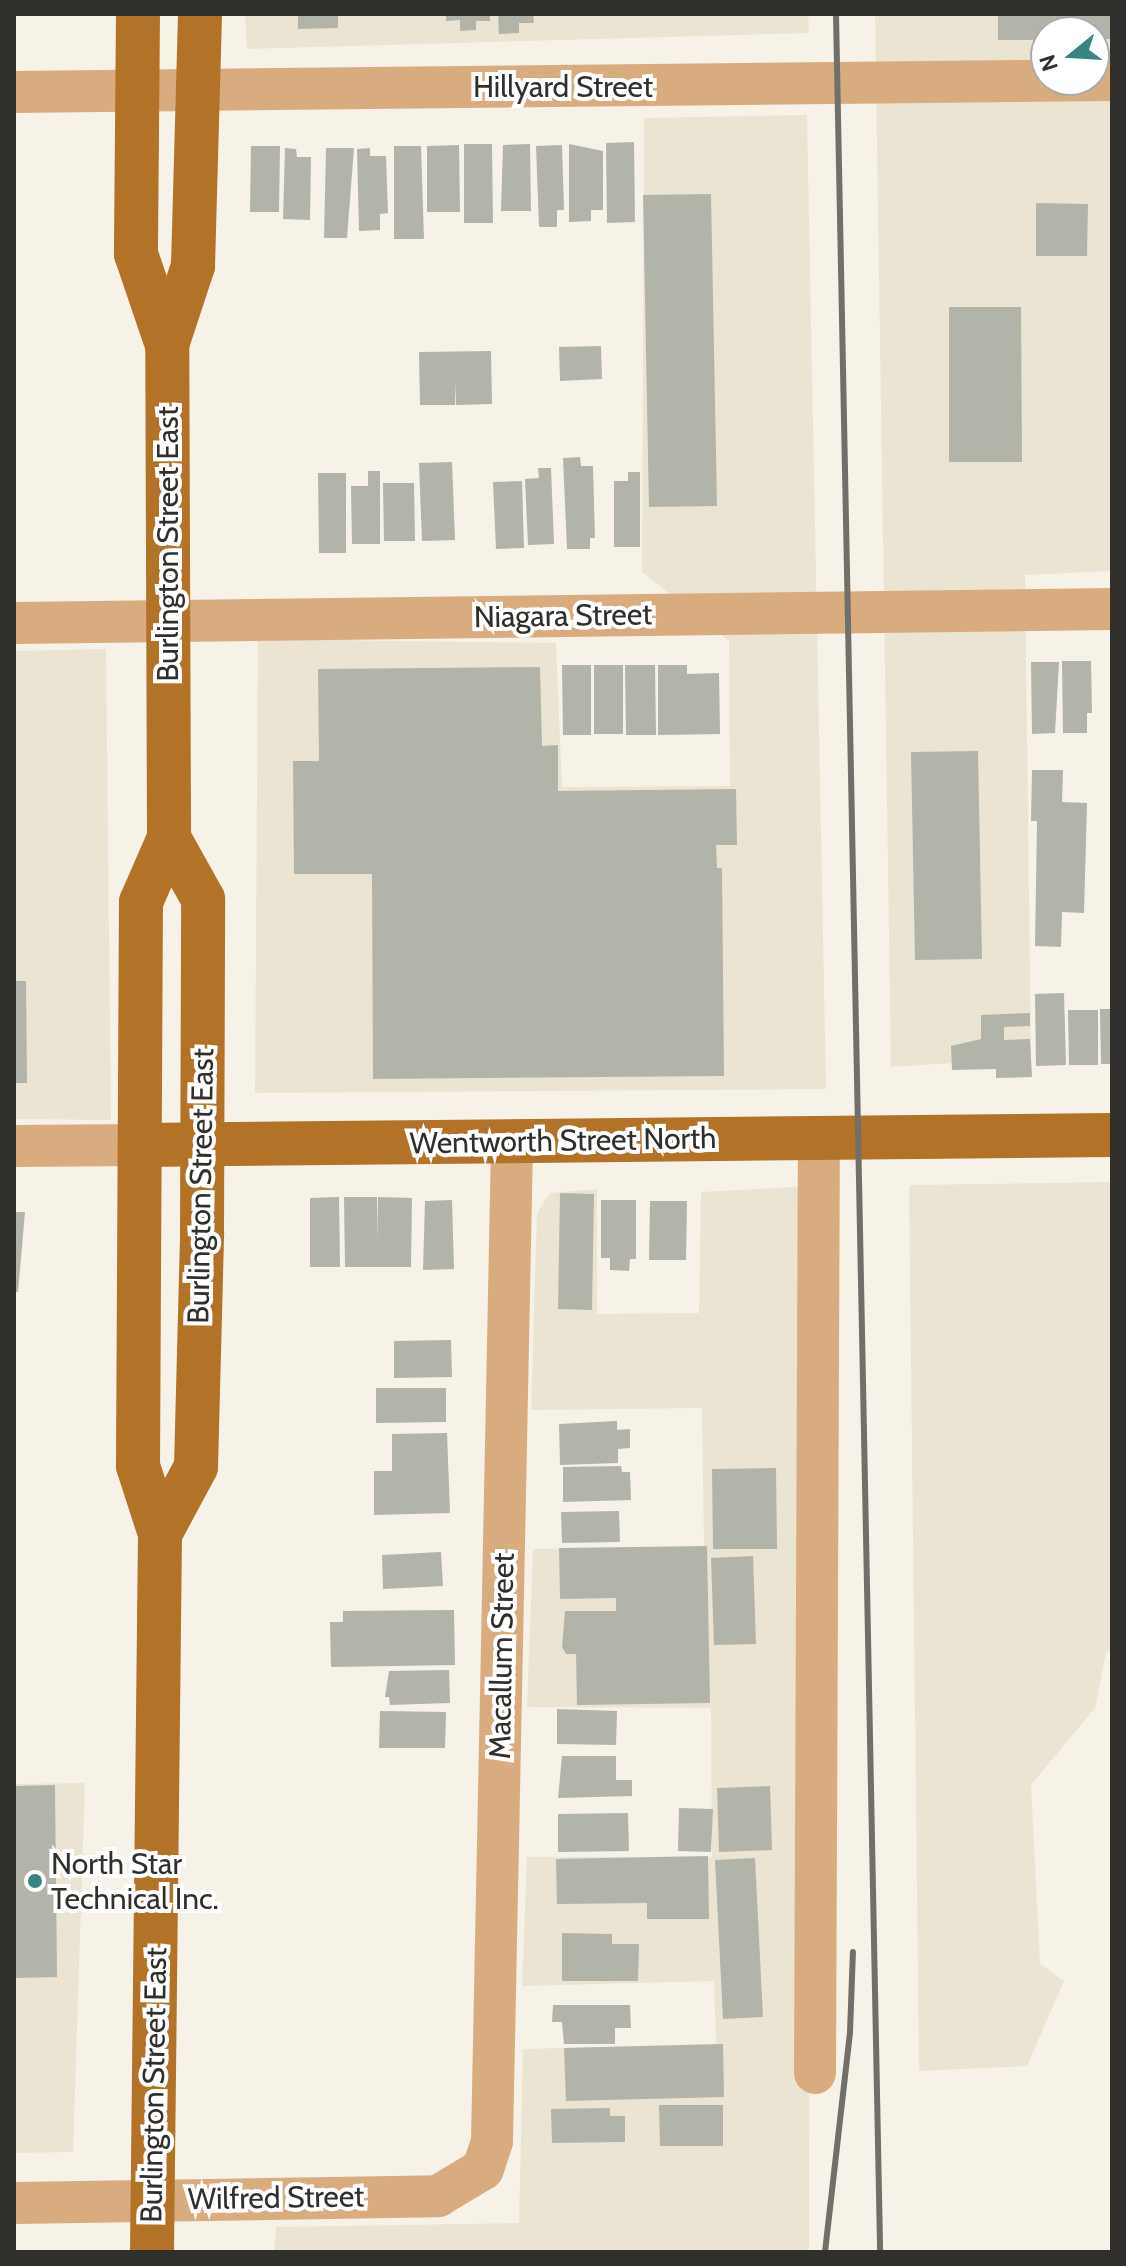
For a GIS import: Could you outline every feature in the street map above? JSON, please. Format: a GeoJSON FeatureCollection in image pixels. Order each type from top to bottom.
{"type":"FeatureCollection","features":[{"type":"Feature","properties":{"kind":"main road","name":"Burlington Street East"},"geometry":{"type":"LineString","coordinates":[[138,14],[136,254],[167,345],[170,620],[169,838],[141,902],[138,1466],[160,1534],[152,2252]]}},
{"type":"Feature","properties":{"kind":"main road","name":"Burlington Street East"},"geometry":{"type":"LineString","coordinates":[[167,345],[193,266],[201,90],[200,14]]}},
{"type":"Feature","properties":{"kind":"main road","name":"Burlington Street East"},"geometry":{"type":"LineString","coordinates":[[160,1534],[196,1467],[202,1145],[203,899],[169,838]]}},
{"type":"Feature","properties":{"kind":"main road","name":"Wentworth Street North"},"geometry":{"type":"LineString","coordinates":[[142,1145],[1112,1135]]}},
{"type":"Feature","properties":{"kind":"street","name":"Hillyard Street"},"geometry":{"type":"LineString","coordinates":[[14,92],[1112,80]]}},
{"type":"Feature","properties":{"kind":"street","name":"Niagara Street"},"geometry":{"type":"LineString","coordinates":[[14,623],[1112,609]]}},
{"type":"Feature","properties":{"kind":"street"},"geometry":{"type":"LineString","coordinates":[[815,2073],[819,1137]]}},
{"type":"Feature","properties":{"kind":"street","name":"Macallum Street"},"geometry":{"type":"LineString","coordinates":[[483,2169],[492,2141],[512,1142]]}},
{"type":"Feature","properties":{"kind":"street","name":"Wentworth Street North"},"geometry":{"type":"LineString","coordinates":[[14,1146],[142,1145]]}},
{"type":"Feature","properties":{"kind":"street","name":"Wilfred Street"},"geometry":{"type":"LineString","coordinates":[[14,2203],[438,2196],[483,2169]]}},
{"type":"Feature","properties":{"kind":"shaded area"},"geometry":{"type":"Polygon","coordinates":[[[245,14],[808,14],[809,33],[247,49],[245,14]]]}},
{"type":"Feature","properties":{"kind":"shaded area"},"geometry":{"type":"Polygon","coordinates":[[[875,14],[1112,14],[1112,571],[1025,575],[1031,1058],[891,1067],[875,14]]]}},
{"type":"Feature","properties":{"kind":"shaded area"},"geometry":{"type":"Polygon","coordinates":[[[807,115],[826,1089],[255,1093],[258,639],[556,643],[562,787],[730,786],[729,641],[642,572],[644,118],[807,115]]]}},
{"type":"Feature","properties":{"kind":"shaded area"},"geometry":{"type":"Polygon","coordinates":[[[106,649],[111,1120],[14,1119],[14,651],[106,649]]]}},
{"type":"Feature","properties":{"kind":"shaded area"},"geometry":{"type":"Polygon","coordinates":[[[1112,1182],[1112,1649],[1106,1653],[1095,1708],[1031,1785],[1040,1964],[1064,1981],[1027,2066],[919,2071],[909,1185],[1112,1182]]]}},
{"type":"Feature","properties":{"kind":"shaded area"},"geometry":{"type":"Polygon","coordinates":[[[810,1186],[809,2252],[274,2252],[276,2227],[519,2223],[523,2049],[716,2044],[714,1981],[522,1986],[527,1857],[712,1857],[711,1708],[527,1707],[533,1549],[704,1547],[702,1408],[531,1410],[537,1213],[550,1193],[597,1189],[597,1314],[699,1313],[701,1192],[810,1186]]]}},
{"type":"Feature","properties":{"kind":"shaded area"},"geometry":{"type":"Polygon","coordinates":[[[85,1783],[73,2152],[14,2153],[14,1784],[85,1783]]]}},
{"type":"Feature","properties":{"kind":"building"},"geometry":{"type":"Polygon","coordinates":[[[298,14],[338,14],[338,28],[298,29],[298,14]]]}},
{"type":"Feature","properties":{"kind":"building"},"geometry":{"type":"Polygon","coordinates":[[[446,14],[490,14],[490,21],[476,21],[476,30],[460,31],[460,20],[446,21],[446,14]]]}},
{"type":"Feature","properties":{"kind":"building"},"geometry":{"type":"Polygon","coordinates":[[[498,14],[533,14],[534,23],[519,23],[519,33],[499,34],[498,14]]]}},
{"type":"Feature","properties":{"kind":"building"},"geometry":{"type":"Polygon","coordinates":[[[998,14],[1112,14],[1112,39],[1110,16],[1030,16],[1030,40],[998,40],[998,14]]]}},
{"type":"Feature","properties":{"kind":"building"},"geometry":{"type":"Polygon","coordinates":[[[634,142],[635,222],[607,223],[606,143],[634,142]]]}},
{"type":"Feature","properties":{"kind":"building"},"geometry":{"type":"Polygon","coordinates":[[[464,144],[492,144],[493,223],[464,223],[464,144]]]}},
{"type":"Feature","properties":{"kind":"building"},"geometry":{"type":"Polygon","coordinates":[[[530,144],[531,211],[501,211],[503,145],[530,144]]]}},
{"type":"Feature","properties":{"kind":"building"},"geometry":{"type":"Polygon","coordinates":[[[569,144],[603,151],[603,210],[591,210],[591,221],[569,222],[569,144]]]}},
{"type":"Feature","properties":{"kind":"building"},"geometry":{"type":"Polygon","coordinates":[[[459,145],[460,212],[427,212],[427,146],[459,145]]]}},
{"type":"Feature","properties":{"kind":"building"},"geometry":{"type":"Polygon","coordinates":[[[562,145],[564,210],[557,210],[557,227],[539,227],[536,146],[562,145]]]}},
{"type":"Feature","properties":{"kind":"building"},"geometry":{"type":"Polygon","coordinates":[[[251,146],[280,146],[279,212],[250,212],[251,146]]]}},
{"type":"Feature","properties":{"kind":"building"},"geometry":{"type":"Polygon","coordinates":[[[394,146],[421,146],[424,239],[394,239],[394,146]]]}},
{"type":"Feature","properties":{"kind":"building"},"geometry":{"type":"Polygon","coordinates":[[[285,148],[296,149],[297,157],[311,157],[310,220],[283,219],[285,148]]]}},
{"type":"Feature","properties":{"kind":"building"},"geometry":{"type":"Polygon","coordinates":[[[326,148],[354,148],[347,238],[324,238],[326,148]]]}},
{"type":"Feature","properties":{"kind":"building"},"geometry":{"type":"Polygon","coordinates":[[[370,148],[370,156],[386,156],[388,213],[380,214],[380,230],[359,231],[357,149],[370,148]]]}},
{"type":"Feature","properties":{"kind":"building"},"geometry":{"type":"Polygon","coordinates":[[[711,194],[717,506],[649,507],[643,195],[711,194]]]}},
{"type":"Feature","properties":{"kind":"building"},"geometry":{"type":"Polygon","coordinates":[[[1036,203],[1088,204],[1087,256],[1036,256],[1036,203]]]}},
{"type":"Feature","properties":{"kind":"building"},"geometry":{"type":"Polygon","coordinates":[[[949,307],[1021,307],[1022,462],[949,462],[949,307]]]}},
{"type":"Feature","properties":{"kind":"building"},"geometry":{"type":"Polygon","coordinates":[[[601,346],[602,379],[560,381],[559,347],[601,346]]]}},
{"type":"Feature","properties":{"kind":"building"},"geometry":{"type":"Polygon","coordinates":[[[491,351],[492,404],[456,405],[455,380],[455,405],[420,405],[419,352],[491,351]]]}},
{"type":"Feature","properties":{"kind":"building"},"geometry":{"type":"Polygon","coordinates":[[[580,457],[581,466],[593,466],[595,538],[590,538],[590,549],[567,549],[563,458],[580,457]]]}},
{"type":"Feature","properties":{"kind":"building"},"geometry":{"type":"Polygon","coordinates":[[[452,462],[455,540],[422,541],[419,463],[452,462]]]}},
{"type":"Feature","properties":{"kind":"building"},"geometry":{"type":"Polygon","coordinates":[[[538,468],[551,468],[554,544],[528,545],[525,479],[539,478],[538,468]]]}},
{"type":"Feature","properties":{"kind":"building"},"geometry":{"type":"Polygon","coordinates":[[[368,471],[380,471],[380,544],[352,544],[351,486],[368,486],[368,471]]]}},
{"type":"Feature","properties":{"kind":"building"},"geometry":{"type":"Polygon","coordinates":[[[628,472],[640,472],[640,547],[614,547],[614,481],[628,481],[628,472]]]}},
{"type":"Feature","properties":{"kind":"building"},"geometry":{"type":"Polygon","coordinates":[[[318,473],[346,473],[346,553],[319,553],[318,473]]]}},
{"type":"Feature","properties":{"kind":"building"},"geometry":{"type":"Polygon","coordinates":[[[522,481],[524,548],[496,549],[493,482],[522,481]]]}},
{"type":"Feature","properties":{"kind":"building"},"geometry":{"type":"Polygon","coordinates":[[[383,483],[414,483],[415,541],[384,541],[383,483]]]}},
{"type":"Feature","properties":{"kind":"building"},"geometry":{"type":"Polygon","coordinates":[[[1062,661],[1091,661],[1092,713],[1087,713],[1087,733],[1063,733],[1062,661]]]}},
{"type":"Feature","properties":{"kind":"building"},"geometry":{"type":"Polygon","coordinates":[[[1031,662],[1059,662],[1055,733],[1032,734],[1031,662]]]}},
{"type":"Feature","properties":{"kind":"building"},"geometry":{"type":"Polygon","coordinates":[[[562,665],[591,665],[591,735],[563,735],[562,665]]]}},
{"type":"Feature","properties":{"kind":"building"},"geometry":{"type":"Polygon","coordinates":[[[594,665],[623,665],[623,734],[594,734],[594,665]]]}},
{"type":"Feature","properties":{"kind":"building"},"geometry":{"type":"Polygon","coordinates":[[[625,665],[655,665],[656,735],[626,735],[625,665]]]}},
{"type":"Feature","properties":{"kind":"building"},"geometry":{"type":"Polygon","coordinates":[[[658,665],[687,665],[687,674],[719,673],[720,734],[658,735],[658,665]]]}},
{"type":"Feature","properties":{"kind":"building"},"geometry":{"type":"Polygon","coordinates":[[[540,667],[542,746],[558,745],[558,791],[736,789],[737,845],[716,845],[717,868],[722,868],[724,1076],[373,1079],[372,874],[294,874],[293,761],[319,761],[318,669],[540,667]]]}},
{"type":"Feature","properties":{"kind":"building"},"geometry":{"type":"Polygon","coordinates":[[[978,751],[982,959],[915,960],[911,752],[978,751]]]}},
{"type":"Feature","properties":{"kind":"building"},"geometry":{"type":"Polygon","coordinates":[[[1032,770],[1063,770],[1062,802],[1087,803],[1084,913],[1062,912],[1061,947],[1035,946],[1037,821],[1031,821],[1032,770]]]}},
{"type":"Feature","properties":{"kind":"building"},"geometry":{"type":"Polygon","coordinates":[[[14,981],[26,981],[27,1083],[14,1083],[14,981]]]}},
{"type":"Feature","properties":{"kind":"building"},"geometry":{"type":"Polygon","coordinates":[[[1064,993],[1066,1065],[1036,1066],[1035,994],[1064,993]]]}},
{"type":"Feature","properties":{"kind":"building"},"geometry":{"type":"Polygon","coordinates":[[[1100,1009],[1112,1009],[1112,1064],[1101,1064],[1100,1009]]]}},
{"type":"Feature","properties":{"kind":"building"},"geometry":{"type":"Polygon","coordinates":[[[1068,1010],[1098,1010],[1098,1065],[1069,1065],[1068,1010]]]}},
{"type":"Feature","properties":{"kind":"building"},"geometry":{"type":"Polygon","coordinates":[[[1030,1013],[1030,1026],[1004,1027],[1004,1040],[1030,1039],[1032,1077],[996,1078],[996,1069],[952,1070],[951,1046],[981,1039],[981,1015],[1030,1013]]]}},
{"type":"Feature","properties":{"kind":"building"},"geometry":{"type":"Polygon","coordinates":[[[560,1193],[594,1194],[592,1310],[558,1309],[560,1193]]]}},
{"type":"Feature","properties":{"kind":"building"},"geometry":{"type":"Polygon","coordinates":[[[339,1197],[340,1267],[310,1267],[310,1198],[339,1197]]]}},
{"type":"Feature","properties":{"kind":"building"},"geometry":{"type":"Polygon","coordinates":[[[344,1197],[377,1197],[378,1240],[378,1197],[412,1198],[411,1267],[345,1267],[344,1197]]]}},
{"type":"Feature","properties":{"kind":"building"},"geometry":{"type":"Polygon","coordinates":[[[452,1200],[454,1269],[423,1270],[425,1201],[452,1200]]]}},
{"type":"Feature","properties":{"kind":"building"},"geometry":{"type":"Polygon","coordinates":[[[601,1200],[636,1200],[636,1259],[630,1259],[629,1271],[610,1270],[610,1258],[601,1258],[601,1200]]]}},
{"type":"Feature","properties":{"kind":"building"},"geometry":{"type":"Polygon","coordinates":[[[650,1201],[687,1201],[686,1260],[649,1260],[650,1201]]]}},
{"type":"Feature","properties":{"kind":"building"},"geometry":{"type":"Polygon","coordinates":[[[14,1212],[25,1212],[18,1292],[14,1292],[14,1212]]]}},
{"type":"Feature","properties":{"kind":"building"},"geometry":{"type":"Polygon","coordinates":[[[451,1340],[452,1377],[394,1378],[394,1341],[451,1340]]]}},
{"type":"Feature","properties":{"kind":"building"},"geometry":{"type":"Polygon","coordinates":[[[376,1388],[446,1388],[446,1422],[376,1423],[376,1388]]]}},
{"type":"Feature","properties":{"kind":"building"},"geometry":{"type":"Polygon","coordinates":[[[617,1421],[617,1430],[630,1429],[630,1448],[618,1449],[618,1463],[560,1465],[559,1424],[617,1421]]]}},
{"type":"Feature","properties":{"kind":"building"},"geometry":{"type":"Polygon","coordinates":[[[447,1433],[450,1513],[374,1515],[374,1471],[392,1471],[392,1434],[447,1433]]]}},
{"type":"Feature","properties":{"kind":"building"},"geometry":{"type":"Polygon","coordinates":[[[621,1466],[622,1472],[630,1472],[631,1500],[563,1502],[563,1467],[621,1466]]]}},
{"type":"Feature","properties":{"kind":"building"},"geometry":{"type":"Polygon","coordinates":[[[776,1468],[777,1549],[713,1549],[712,1469],[776,1468]]]}},
{"type":"Feature","properties":{"kind":"building"},"geometry":{"type":"Polygon","coordinates":[[[619,1511],[620,1542],[562,1543],[561,1512],[619,1511]]]}},
{"type":"Feature","properties":{"kind":"building"},"geometry":{"type":"Polygon","coordinates":[[[707,1546],[710,1703],[577,1705],[576,1654],[566,1654],[562,1647],[565,1611],[616,1611],[616,1598],[560,1599],[559,1548],[707,1546]]]}},
{"type":"Feature","properties":{"kind":"building"},"geometry":{"type":"Polygon","coordinates":[[[441,1552],[443,1586],[383,1589],[382,1555],[441,1552]]]}},
{"type":"Feature","properties":{"kind":"building"},"geometry":{"type":"Polygon","coordinates":[[[753,1556],[756,1644],[714,1645],[711,1558],[753,1556]]]}},
{"type":"Feature","properties":{"kind":"building"},"geometry":{"type":"Polygon","coordinates":[[[454,1610],[455,1665],[331,1667],[330,1622],[343,1622],[343,1611],[454,1610]]]}},
{"type":"Feature","properties":{"kind":"building"},"geometry":{"type":"Polygon","coordinates":[[[449,1670],[450,1703],[390,1705],[389,1697],[385,1697],[389,1671],[449,1670]]]}},
{"type":"Feature","properties":{"kind":"building"},"geometry":{"type":"Polygon","coordinates":[[[557,1709],[617,1711],[616,1745],[557,1744],[557,1709]]]}},
{"type":"Feature","properties":{"kind":"building"},"geometry":{"type":"Polygon","coordinates":[[[380,1711],[446,1712],[445,1748],[379,1748],[380,1711]]]}},
{"type":"Feature","properties":{"kind":"building"},"geometry":{"type":"Polygon","coordinates":[[[562,1756],[616,1756],[616,1780],[632,1780],[632,1796],[558,1798],[562,1756]]]}},
{"type":"Feature","properties":{"kind":"building","name":"North Star Technical Inc."},"geometry":{"type":"Polygon","coordinates":[[[55,1785],[57,1977],[14,1978],[14,1786],[55,1785]]]}},
{"type":"Feature","properties":{"kind":"building"},"geometry":{"type":"Polygon","coordinates":[[[770,1786],[772,1850],[719,1852],[717,1788],[770,1786]]]}},
{"type":"Feature","properties":{"kind":"building"},"geometry":{"type":"Polygon","coordinates":[[[679,1808],[713,1809],[711,1852],[678,1851],[679,1808]]]}},
{"type":"Feature","properties":{"kind":"building"},"geometry":{"type":"Polygon","coordinates":[[[628,1813],[629,1851],[558,1852],[558,1814],[628,1813]]]}},
{"type":"Feature","properties":{"kind":"building"},"geometry":{"type":"Polygon","coordinates":[[[708,1856],[709,1919],[647,1919],[647,1903],[557,1904],[556,1859],[708,1856]]]}},
{"type":"Feature","properties":{"kind":"building"},"geometry":{"type":"Polygon","coordinates":[[[755,1858],[763,2017],[723,2019],[715,1860],[755,1858]]]}},
{"type":"Feature","properties":{"kind":"building"},"geometry":{"type":"Polygon","coordinates":[[[562,1933],[612,1934],[612,1944],[639,1944],[638,1981],[562,1981],[562,1933]]]}},
{"type":"Feature","properties":{"kind":"building"},"geometry":{"type":"Polygon","coordinates":[[[553,2005],[630,2005],[631,2028],[615,2028],[615,2044],[564,2044],[562,2022],[552,2022],[553,2005]]]}},
{"type":"Feature","properties":{"kind":"building"},"geometry":{"type":"Polygon","coordinates":[[[723,2044],[724,2097],[566,2101],[564,2048],[723,2044]]]}},
{"type":"Feature","properties":{"kind":"building"},"geometry":{"type":"Polygon","coordinates":[[[659,2105],[723,2105],[723,2146],[660,2146],[659,2105]]]}},
{"type":"Feature","properties":{"kind":"building"},"geometry":{"type":"Polygon","coordinates":[[[610,2108],[610,2116],[625,2116],[625,2142],[552,2143],[551,2109],[610,2108]]]}},
{"type":"Feature","properties":{"kind":"railway"},"geometry":{"type":"LineString","coordinates":[[836,14],[880,2252]]}},
{"type":"Feature","properties":{"kind":"railway"},"geometry":{"type":"LineString","coordinates":[[825,2252],[850,2032],[853,1952]]}},
{"type":"Feature","properties":{"kind":"place","name":"North Star Technical Inc."},"geometry":{"type":"Point","coordinates":[35,1881]}}]}
